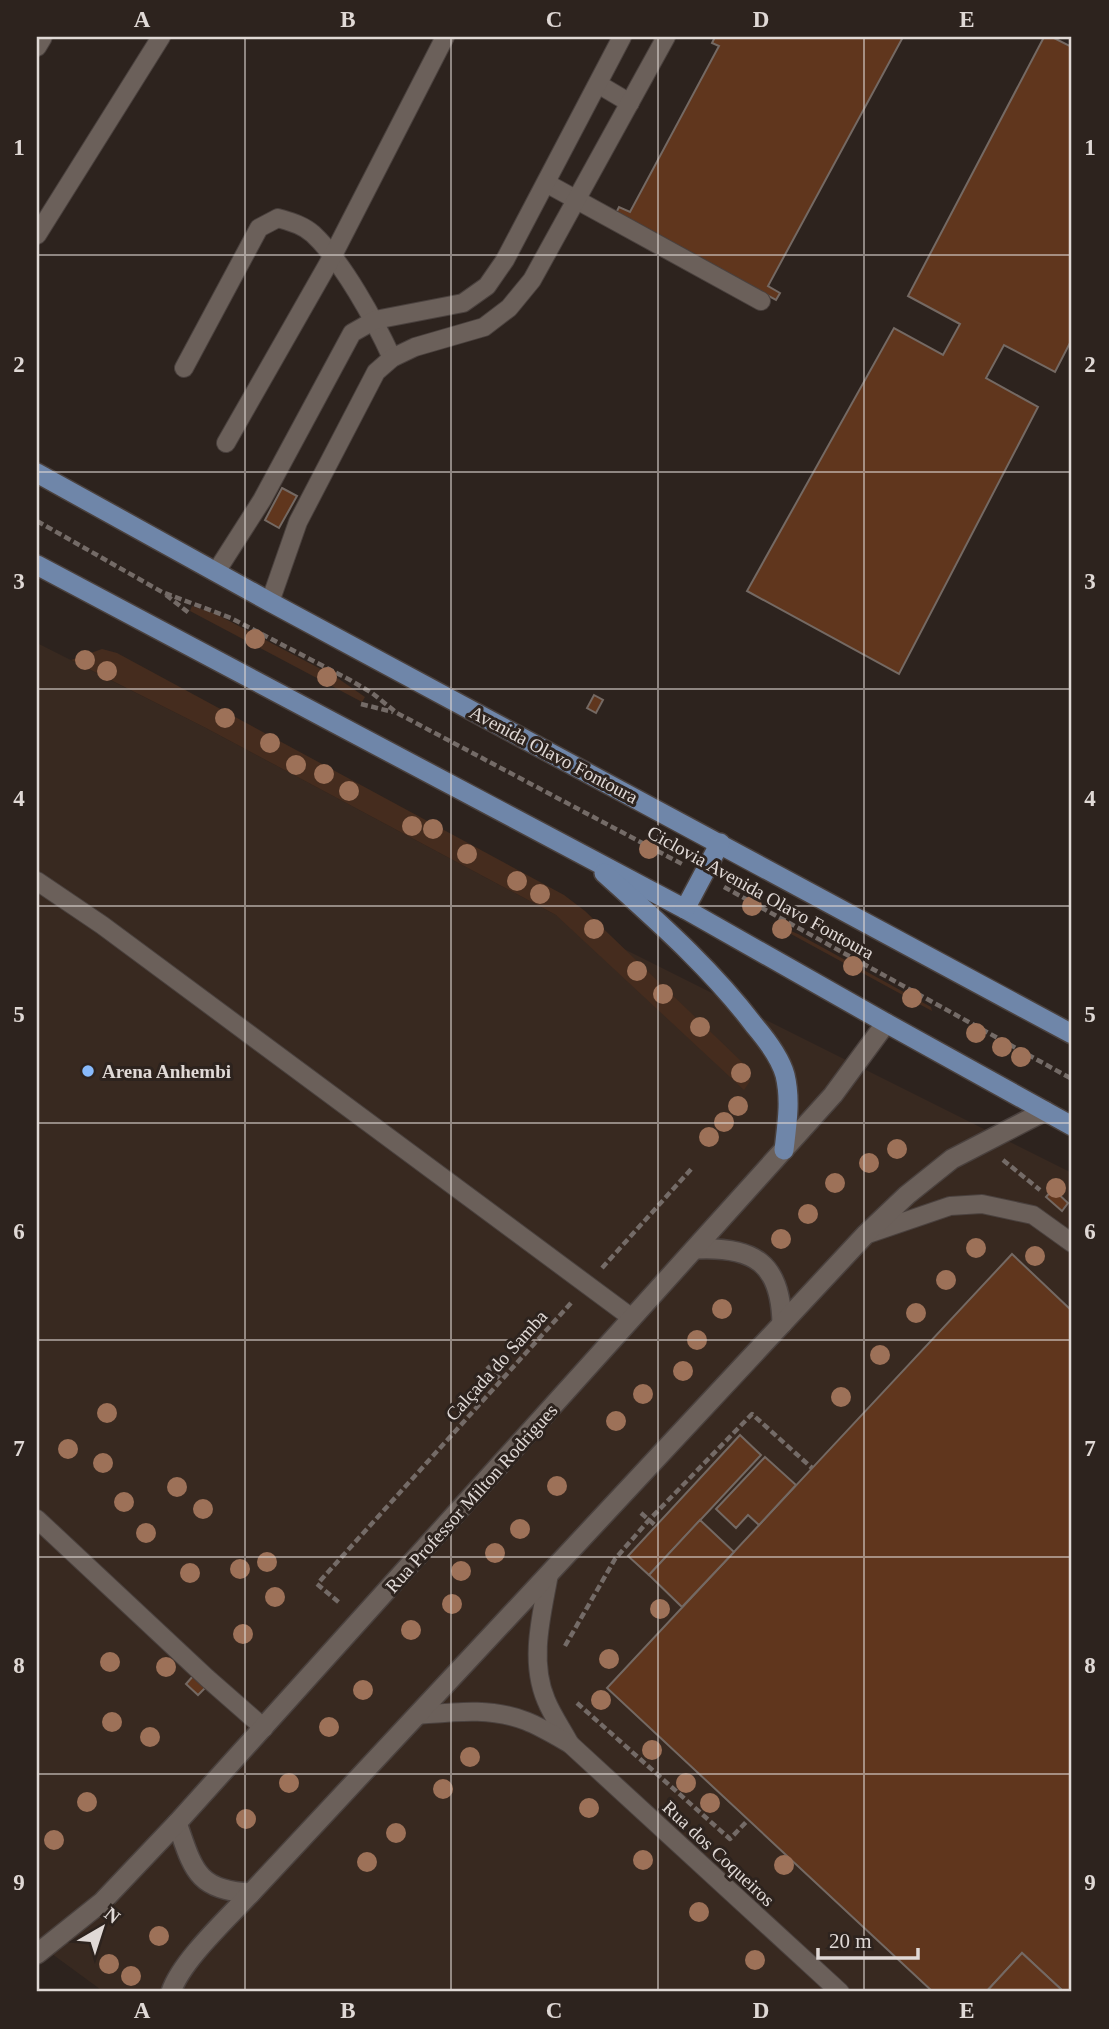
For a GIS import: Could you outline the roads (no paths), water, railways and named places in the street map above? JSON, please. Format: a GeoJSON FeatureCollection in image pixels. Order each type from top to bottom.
{"type":"FeatureCollection","features":[{"type":"Feature","properties":{"kind":"main road","name":"Avenida Olavo Fontoura"},"geometry":{"type":"LineString","coordinates":[[37,473],[270,602],[1072,1034]]}},
{"type":"Feature","properties":{"kind":"main road"},"geometry":{"type":"LineString","coordinates":[[37,565],[582,853],[1072,1126]]}},
{"type":"Feature","properties":{"kind":"main road"},"geometry":{"type":"LineString","coordinates":[[685,909],[720,843]]}},
{"type":"Feature","properties":{"kind":"main road"},"geometry":{"type":"LineString","coordinates":[[582,853],[694,956],[740,1006],[767,1042],[784,1073],[789,1102],[784,1150]]}},
{"type":"Feature","properties":{"kind":"street","name":"Rua Professor Milton Rodrigues"},"geometry":{"type":"LineString","coordinates":[[37,1954],[102,1902],[264,1728],[833,1095],[886,1023]]}},
{"type":"Feature","properties":{"kind":"street"},"geometry":{"type":"LineString","coordinates":[[171,1992],[174,1983],[191,1960],[251,1893],[865,1236],[907,1195],[952,1160],[1045,1111]]}},
{"type":"Feature","properties":{"kind":"street"},"geometry":{"type":"LineString","coordinates":[[695,1249],[730,1248],[757,1259],[777,1285],[782,1299],[782,1324]]}},
{"type":"Feature","properties":{"kind":"street"},"geometry":{"type":"LineString","coordinates":[[177,1823],[190,1860],[198,1873],[212,1886],[231,1892],[251,1893]]}},
{"type":"Feature","properties":{"kind":"lane"},"geometry":{"type":"LineString","coordinates":[[37,47],[43,37]]}},
{"type":"Feature","properties":{"kind":"lane"},"geometry":{"type":"LineString","coordinates":[[37,235],[161,37]]}},
{"type":"Feature","properties":{"kind":"lane"},"geometry":{"type":"LineString","coordinates":[[226,443],[332,257],[445,37]]}},
{"type":"Feature","properties":{"kind":"lane"},"geometry":{"type":"LineString","coordinates":[[216,572],[262,500],[352,333],[374,320],[463,303],[487,286],[505,260],[622,37]]}},
{"type":"Feature","properties":{"kind":"lane"},"geometry":{"type":"LineString","coordinates":[[270,602],[298,522],[376,372],[392,358],[415,347],[484,327],[509,308],[533,280],[666,37]]}},
{"type":"Feature","properties":{"kind":"lane"},"geometry":{"type":"LineString","coordinates":[[598,84],[630,103]]}},
{"type":"Feature","properties":{"kind":"lane"},"geometry":{"type":"LineString","coordinates":[[546,183],[761,300]]}},
{"type":"Feature","properties":{"kind":"lane"},"geometry":{"type":"LineString","coordinates":[[184,368],[259,228],[278,218],[298,224],[312,233],[332,257],[374,320],[392,358]]}},
{"type":"Feature","properties":{"kind":"lane"},"geometry":{"type":"LineString","coordinates":[[37,881],[102,925],[632,1318]]}},
{"type":"Feature","properties":{"kind":"lane"},"geometry":{"type":"LineString","coordinates":[[865,1236],[950,1206],[982,1204],[1033,1215],[1072,1243]]}},
{"type":"Feature","properties":{"kind":"lane"},"geometry":{"type":"LineString","coordinates":[[37,1519],[264,1728]]}},
{"type":"Feature","properties":{"kind":"lane"},"geometry":{"type":"LineString","coordinates":[[549,1574],[538,1642],[538,1670],[545,1699],[570,1744]]}},
{"type":"Feature","properties":{"kind":"lane"},"geometry":{"type":"LineString","coordinates":[[418,1714],[496,1712],[527,1721],[570,1744]]}},
{"type":"Feature","properties":{"kind":"lane","name":"Rua dos Coqueiros"},"geometry":{"type":"LineString","coordinates":[[570,1744],[840,1992]]}},
{"type":"Feature","properties":{"kind":"place","name":"Arena Anhembi"},"geometry":{"type":"Point","coordinates":[88,1071]}}]}
